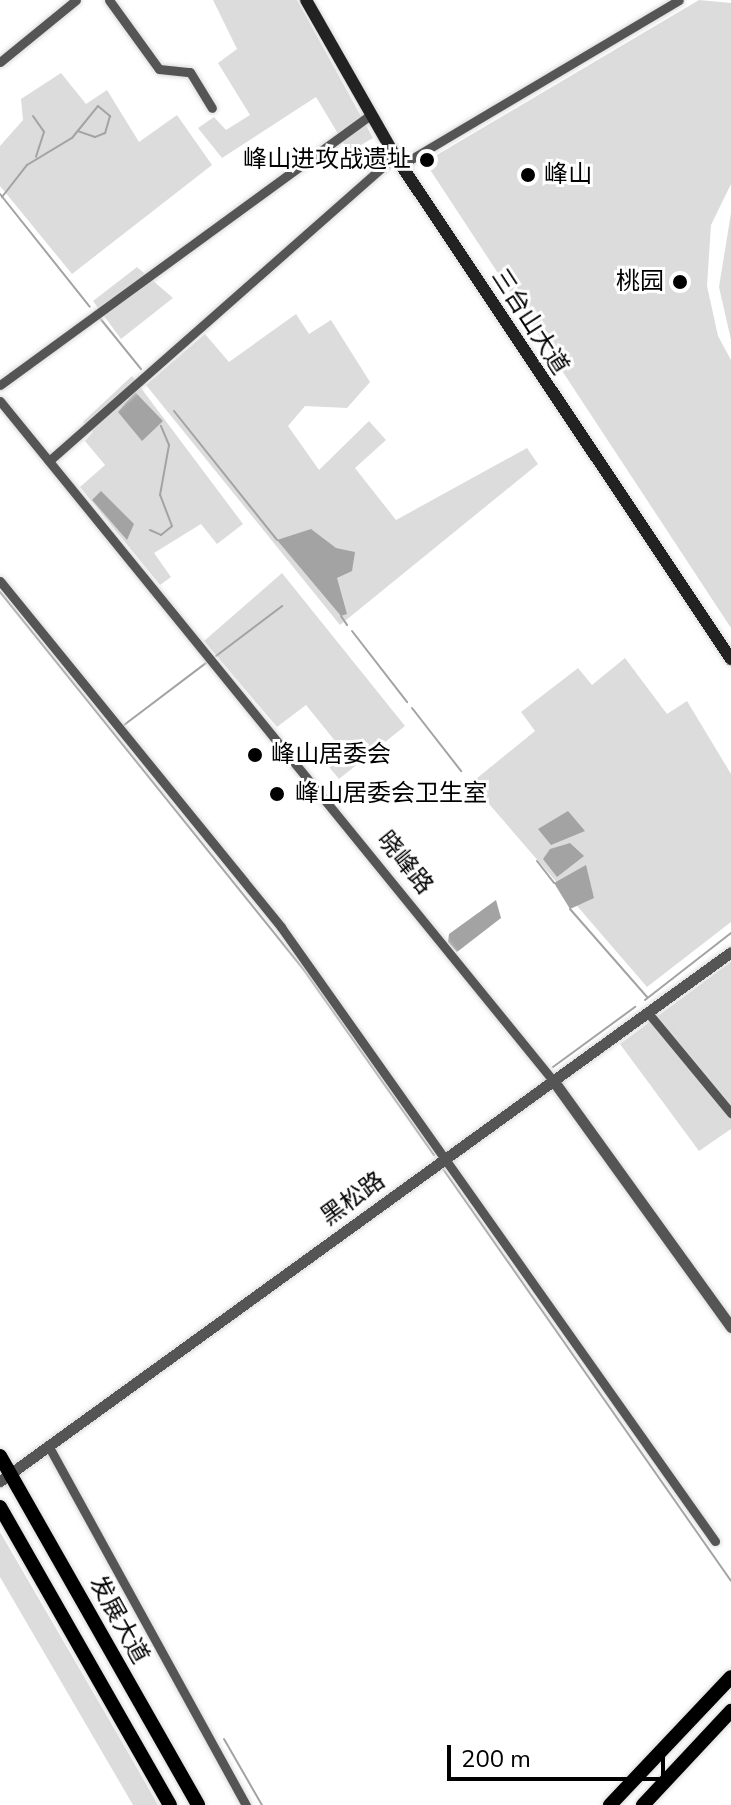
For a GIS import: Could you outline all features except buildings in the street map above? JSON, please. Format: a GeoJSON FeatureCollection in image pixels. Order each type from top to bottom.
{"type":"FeatureCollection","features":[{"type":"Feature","properties":{"kind":"main road","name":"三台山大道"},"geometry":{"type":"LineString","coordinates":[[306,0],[398,161],[731,659]]}},
{"type":"Feature","properties":{"kind":"main road","name":"发展大道"},"geometry":{"type":"LineString","coordinates":[[0,1456],[6,1477],[32,1511],[198,1805]]}},
{"type":"Feature","properties":{"kind":"main road","name":"发展大道"},"geometry":{"type":"LineString","coordinates":[[0,1507],[170,1805]]}},
{"type":"Feature","properties":{"kind":"main road"},"geometry":{"type":"LineString","coordinates":[[10,1524],[32,1511]]}},
{"type":"Feature","properties":{"kind":"main road"},"geometry":{"type":"LineString","coordinates":[[610,1805],[731,1677]]}},
{"type":"Feature","properties":{"kind":"main road"},"geometry":{"type":"LineString","coordinates":[[643,1805],[731,1711]]}},
{"type":"Feature","properties":{"kind":"street"},"geometry":{"type":"LineString","coordinates":[[0,62],[76,0]]}},
{"type":"Feature","properties":{"kind":"street"},"geometry":{"type":"LineString","coordinates":[[109,0],[159,69],[190,72],[212,108]]}},
{"type":"Feature","properties":{"kind":"street"},"geometry":{"type":"LineString","coordinates":[[49,461],[398,161],[679,0]]}},
{"type":"Feature","properties":{"kind":"street"},"geometry":{"type":"LineString","coordinates":[[0,385],[370,115]]}},
{"type":"Feature","properties":{"kind":"street","name":"晓峰路"},"geometry":{"type":"LineString","coordinates":[[0,401],[555,1083],[731,1327]]}},
{"type":"Feature","properties":{"kind":"street"},"geometry":{"type":"LineString","coordinates":[[0,581],[281,927],[715,1541]]}},
{"type":"Feature","properties":{"kind":"street","name":"黑松路"},"geometry":{"type":"LineString","coordinates":[[6,1477],[555,1083],[731,952]]}},
{"type":"Feature","properties":{"kind":"street"},"geometry":{"type":"LineString","coordinates":[[649,1014],[731,1113]]}},
{"type":"Feature","properties":{"kind":"street"},"geometry":{"type":"LineString","coordinates":[[48,1445],[246,1805]]}},
{"type":"Feature","properties":{"kind":"shaded area"},"geometry":{"type":"Polygon","coordinates":[[[213,0],[297,0],[373,138],[349,152],[316,97],[222,158],[198,128],[214,117],[226,130],[250,115],[218,63],[237,49],[213,0]]]}},
{"type":"Feature","properties":{"kind":"shaded area"},"geometry":{"type":"Polygon","coordinates":[[[699,0],[731,3],[731,184],[711,225],[707,286],[718,336],[731,360],[731,628],[425,162],[699,0]]]}},
{"type":"Feature","properties":{"kind":"shaded area"},"geometry":{"type":"Polygon","coordinates":[[[61,73],[86,104],[107,90],[139,142],[177,115],[212,165],[72,274],[0,186],[0,146],[23,120],[21,99],[61,73]]]}},
{"type":"Feature","properties":{"kind":"shaded area"},"geometry":{"type":"Polygon","coordinates":[[[731,213],[731,340],[719,287],[731,213]]]}},
{"type":"Feature","properties":{"kind":"shaded area"},"geometry":{"type":"Polygon","coordinates":[[[137,267],[173,298],[121,339],[93,301],[137,267]]]}},
{"type":"Feature","properties":{"kind":"shaded area"},"geometry":{"type":"Polygon","coordinates":[[[296,314],[309,334],[331,320],[370,382],[347,408],[305,406],[288,426],[319,470],[369,421],[386,440],[355,468],[396,520],[527,448],[538,464],[340,625],[146,385],[205,334],[229,362],[296,314]]]}},
{"type":"Feature","properties":{"kind":"shaded area"},"geometry":{"type":"Polygon","coordinates":[[[132,376],[243,524],[217,544],[201,524],[154,553],[171,577],[160,585],[80,487],[105,465],[85,441],[93,432],[83,422],[132,376]]]}},
{"type":"Feature","properties":{"kind":"shaded area"},"geometry":{"type":"Polygon","coordinates":[[[135,392],[163,421],[142,441],[118,412],[135,392]]]}},
{"type":"Feature","properties":{"kind":"shaded area"},"geometry":{"type":"Polygon","coordinates":[[[101,491],[134,524],[127,540],[92,500],[101,491]]]}},
{"type":"Feature","properties":{"kind":"shaded area"},"geometry":{"type":"Polygon","coordinates":[[[311,529],[336,548],[355,552],[352,571],[337,578],[347,614],[341,616],[277,540],[311,529]]]}},
{"type":"Feature","properties":{"kind":"shaded area"},"geometry":{"type":"Polygon","coordinates":[[[282,573],[405,726],[339,779],[324,761],[340,747],[306,705],[277,727],[204,641],[282,573]]]}},
{"type":"Feature","properties":{"kind":"shaded area"},"geometry":{"type":"Polygon","coordinates":[[[625,658],[667,714],[687,701],[731,774],[731,922],[647,987],[471,783],[535,731],[521,712],[578,668],[592,685],[625,658]]]}},
{"type":"Feature","properties":{"kind":"shaded area"},"geometry":{"type":"Polygon","coordinates":[[[568,811],[585,831],[551,845],[538,829],[568,811]]]}},
{"type":"Feature","properties":{"kind":"shaded area"},"geometry":{"type":"Polygon","coordinates":[[[570,843],[584,856],[557,877],[543,859],[550,849],[570,843]]]}},
{"type":"Feature","properties":{"kind":"shaded area"},"geometry":{"type":"Polygon","coordinates":[[[586,865],[594,898],[570,909],[554,883],[586,865]]]}},
{"type":"Feature","properties":{"kind":"shaded area"},"geometry":{"type":"Polygon","coordinates":[[[496,900],[501,918],[457,952],[448,942],[449,934],[496,900]]]}},
{"type":"Feature","properties":{"kind":"shaded area"},"geometry":{"type":"Polygon","coordinates":[[[731,962],[731,1129],[699,1151],[620,1044],[731,962]]]}},
{"type":"Feature","properties":{"kind":"shaded area"},"geometry":{"type":"Polygon","coordinates":[[[0,1532],[158,1805],[133,1805],[0,1577],[0,1532]]]}},
{"type":"Feature","properties":{"kind":"waterway"},"geometry":{"type":"LineString","coordinates":[[2,197],[27,165],[72,138],[98,106],[110,116],[105,133],[95,137],[78,131]]}},
{"type":"Feature","properties":{"kind":"waterway"},"geometry":{"type":"LineString","coordinates":[[33,116],[44,132],[36,157]]}},
{"type":"Feature","properties":{"kind":"waterway"},"geometry":{"type":"LineString","coordinates":[[0,194],[90,307]]}},
{"type":"Feature","properties":{"kind":"waterway"},"geometry":{"type":"LineString","coordinates":[[99,317],[141,369]]}},
{"type":"Feature","properties":{"kind":"waterway"},"geometry":{"type":"LineString","coordinates":[[174,411],[277,540]]}},
{"type":"Feature","properties":{"kind":"waterway"},"geometry":{"type":"LineString","coordinates":[[150,530],[161,535],[172,526],[160,495],[169,445],[161,426]]}},
{"type":"Feature","properties":{"kind":"waterway"},"geometry":{"type":"LineString","coordinates":[[0,592],[304,970],[434,1155]]}},
{"type":"Feature","properties":{"kind":"waterway"},"geometry":{"type":"LineString","coordinates":[[216,656],[282,606]]}},
{"type":"Feature","properties":{"kind":"waterway"},"geometry":{"type":"LineString","coordinates":[[341,616],[347,625]]}},
{"type":"Feature","properties":{"kind":"waterway"},"geometry":{"type":"LineString","coordinates":[[352,631],[407,702]]}},
{"type":"Feature","properties":{"kind":"waterway"},"geometry":{"type":"LineString","coordinates":[[124,725],[206,663]]}},
{"type":"Feature","properties":{"kind":"waterway"},"geometry":{"type":"LineString","coordinates":[[412,708],[461,771]]}},
{"type":"Feature","properties":{"kind":"waterway"},"geometry":{"type":"LineString","coordinates":[[537,861],[554,883]]}},
{"type":"Feature","properties":{"kind":"waterway"},"geometry":{"type":"LineString","coordinates":[[570,909],[647,997]]}},
{"type":"Feature","properties":{"kind":"waterway"},"geometry":{"type":"LineString","coordinates":[[645,1000],[731,933]]}},
{"type":"Feature","properties":{"kind":"waterway"},"geometry":{"type":"LineString","coordinates":[[553,1067],[635,1007]]}},
{"type":"Feature","properties":{"kind":"waterway"},"geometry":{"type":"LineString","coordinates":[[441,1166],[731,1581]]}},
{"type":"Feature","properties":{"kind":"waterway"},"geometry":{"type":"LineString","coordinates":[[224,1739],[262,1805]]}},
{"type":"Feature","properties":{"kind":"place","name":"峰山进攻战遗址"},"geometry":{"type":"Point","coordinates":[427,160]}},
{"type":"Feature","properties":{"kind":"place","name":"峰山"},"geometry":{"type":"Point","coordinates":[528,175]}},
{"type":"Feature","properties":{"kind":"place","name":"桃园"},"geometry":{"type":"Point","coordinates":[680,282]}},
{"type":"Feature","properties":{"kind":"place","name":"峰山居委会"},"geometry":{"type":"Point","coordinates":[255,755]}},
{"type":"Feature","properties":{"kind":"place","name":"峰山居委会卫生室"},"geometry":{"type":"Point","coordinates":[277,794]}}]}
